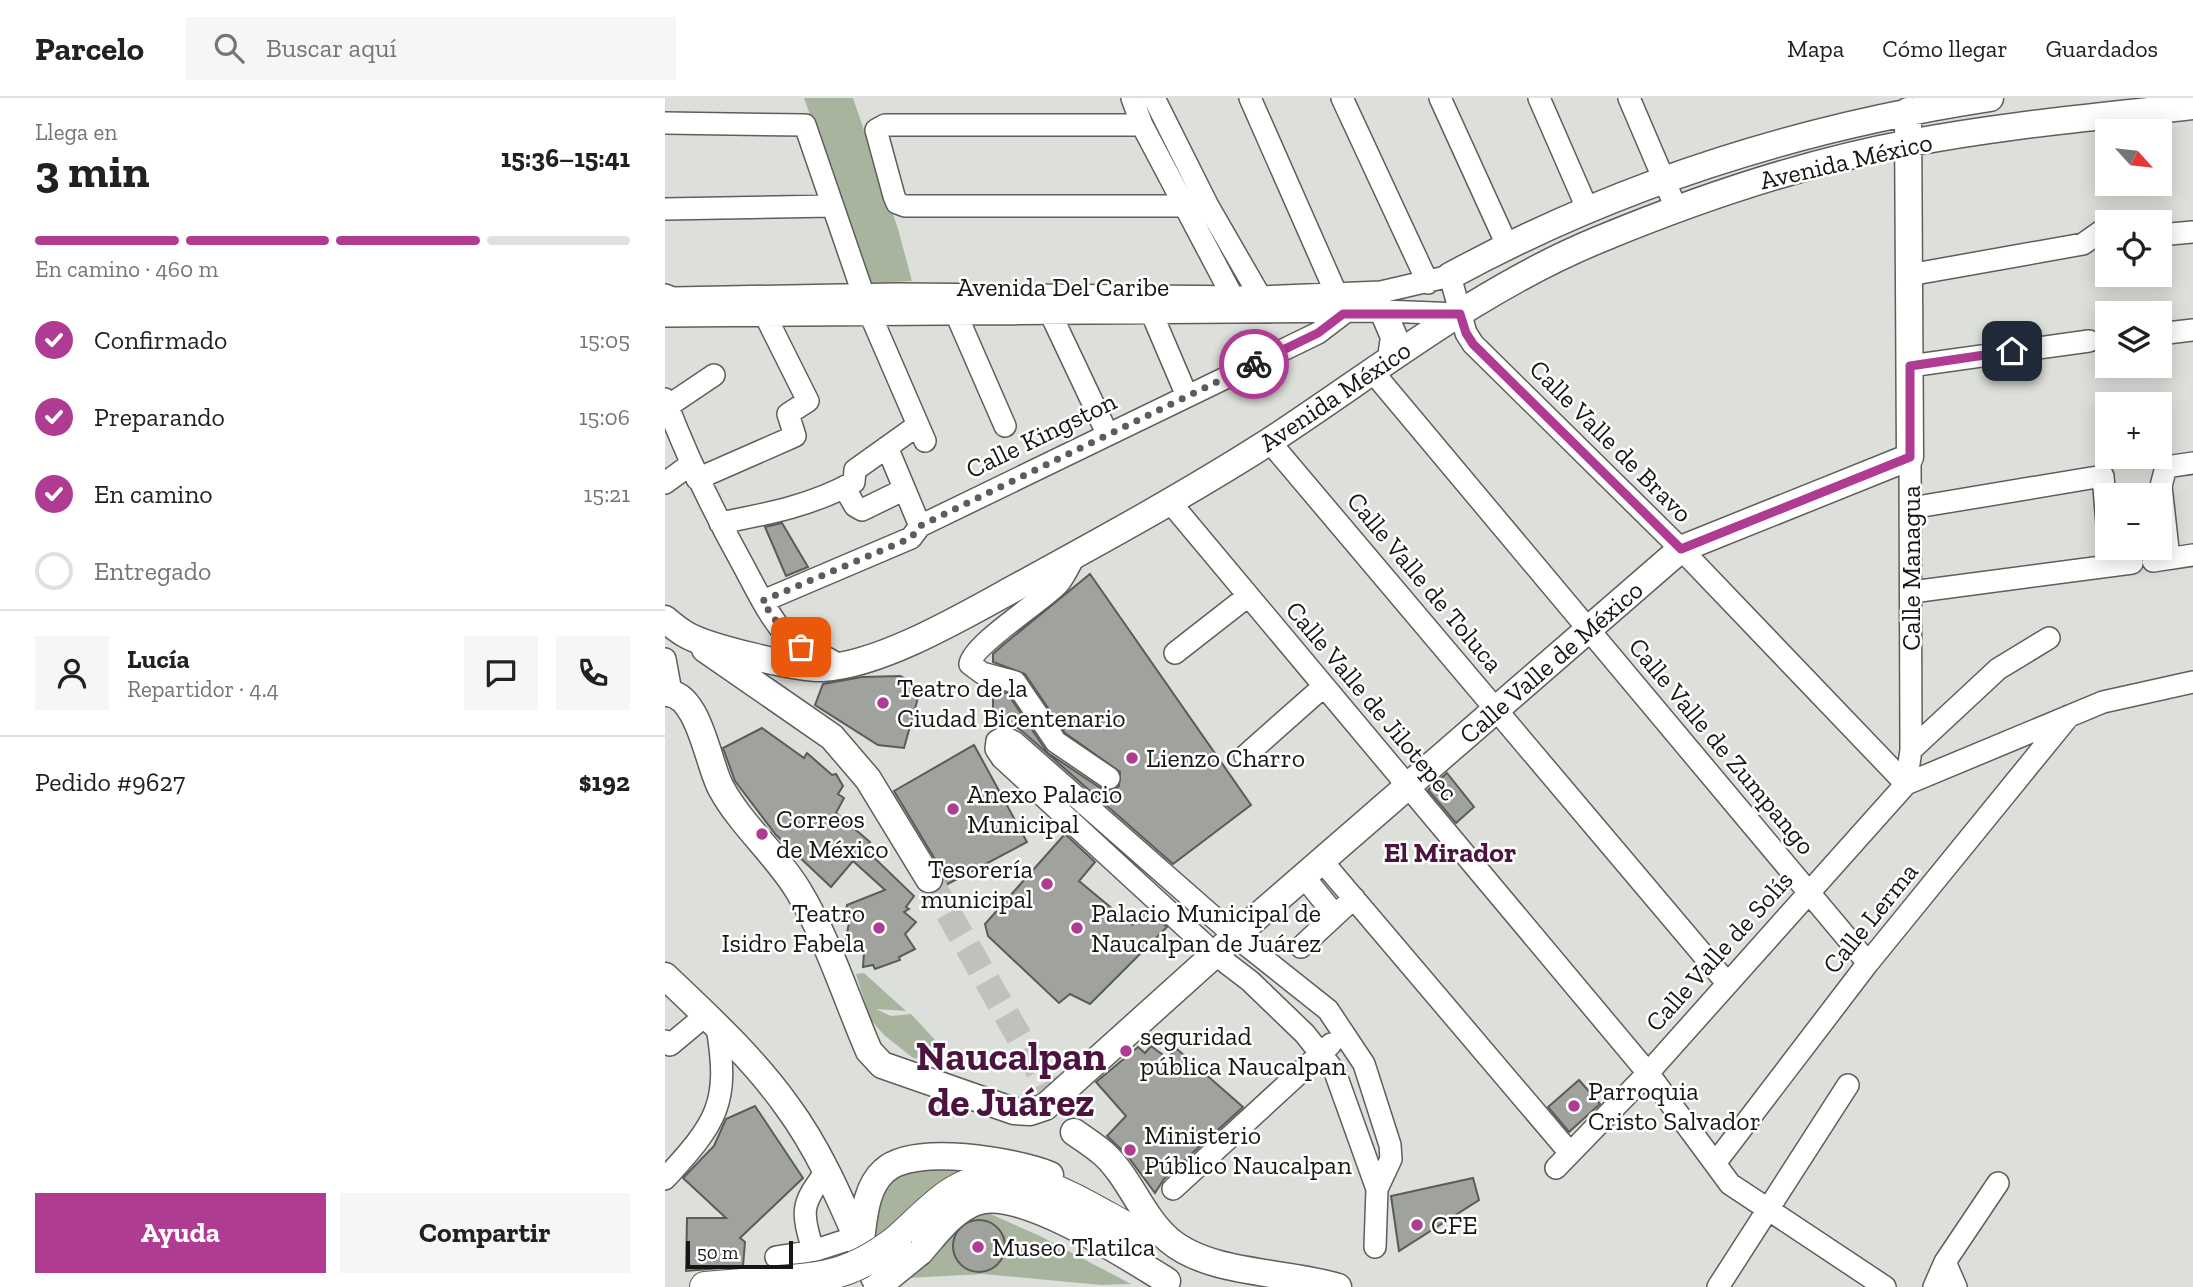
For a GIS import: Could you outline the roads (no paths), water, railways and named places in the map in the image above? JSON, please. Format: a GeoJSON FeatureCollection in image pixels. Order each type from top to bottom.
{"type":"FeatureCollection","features":[{"type":"Feature","properties":{"kind":"highway"},"geometry":{"type":"LineString","coordinates":[[705,1287],[827,1277],[851,1270],[908,1247],[947,1196],[965,1185],[994,1176],[1020,1178],[1134,1227]]}},
{"type":"Feature","properties":{"kind":"main road","name":"Avenida México"},"geometry":{"type":"LineString","coordinates":[[1439,279],[1587,208],[1663,178],[1907,104],[1990,98]]}},
{"type":"Feature","properties":{"kind":"main road","name":"Calle Managua"},"geometry":{"type":"LineString","coordinates":[[1907,104],[1910,143],[1910,457]]}},
{"type":"Feature","properties":{"kind":"main road","name":"Avenida México"},"geometry":{"type":"LineString","coordinates":[[665,619],[688,636],[777,663],[822,668],[839,666],[906,643],[962,617],[1170,502],[1269,441],[1528,272],[1677,208],[1773,176],[1910,143],[2073,109],[2193,106]]}},
{"type":"Feature","properties":{"kind":"main road"},"geometry":{"type":"LineString","coordinates":[[1382,301],[1394,337],[1382,365]]}},
{"type":"Feature","properties":{"kind":"main road","name":"Calle Valle de México"},"geometry":{"type":"LineString","coordinates":[[1061,1117],[1235,936],[1681,549],[1910,457]]}},
{"type":"Feature","properties":{"kind":"main road"},"geometry":{"type":"LineString","coordinates":[[688,636],[832,737],[868,779],[929,880]]}},
{"type":"Feature","properties":{"kind":"main road"},"geometry":{"type":"LineString","coordinates":[[668,692],[685,701],[694,715],[721,789],[783,869],[808,909],[869,1051],[882,1065],[900,1074],[1014,1111],[1061,1117],[1105,1155],[1168,1239],[1189,1253],[1212,1262],[1338,1287]]}},
{"type":"Feature","properties":{"kind":"main road"},"geometry":{"type":"LineString","coordinates":[[665,976],[711,1021],[787,1105],[825,1172],[878,1287],[908,1247],[961,1209],[977,1201],[996,1199],[1056,1219],[1169,1284]]}},
{"type":"Feature","properties":{"kind":"main road"},"geometry":{"type":"LineString","coordinates":[[1061,1117],[1169,1284]]}},
{"type":"Feature","properties":{"kind":"main road"},"geometry":{"type":"LineString","coordinates":[[858,1242],[873,1185],[883,1171],[908,1158],[977,1160],[1037,1170],[1067,1182],[1134,1227]]}},
{"type":"Feature","properties":{"kind":"street"},"geometry":{"type":"LineString","coordinates":[[1132,98],[1142,125],[1183,206],[1237,305]]}},
{"type":"Feature","properties":{"kind":"street"},"geometry":{"type":"LineString","coordinates":[[1154,98],[1208,206],[1265,305]]}},
{"type":"Feature","properties":{"kind":"street"},"geometry":{"type":"LineString","coordinates":[[1250,98],[1336,293]]}},
{"type":"Feature","properties":{"kind":"street","name":"Calle Valle de Bravo"},"geometry":{"type":"LineString","coordinates":[[1342,98],[1460,314],[1473,344],[1681,549],[1906,784]]}},
{"type":"Feature","properties":{"kind":"street"},"geometry":{"type":"LineString","coordinates":[[1440,98],[1507,245]]}},
{"type":"Feature","properties":{"kind":"street"},"geometry":{"type":"LineString","coordinates":[[1539,98],[1587,208]]}},
{"type":"Feature","properties":{"kind":"street"},"geometry":{"type":"LineString","coordinates":[[1629,98],[1677,208]]}},
{"type":"Feature","properties":{"kind":"street"},"geometry":{"type":"LineString","coordinates":[[665,124],[806,125],[866,304],[922,433],[887,447],[855,470],[849,485],[855,506],[862,510],[904,491]]}},
{"type":"Feature","properties":{"kind":"street"},"geometry":{"type":"LineString","coordinates":[[1142,125],[885,125],[876,130],[897,203],[905,206],[1208,206]]}},
{"type":"Feature","properties":{"kind":"street"},"geometry":{"type":"LineString","coordinates":[[665,209],[831,206]]}},
{"type":"Feature","properties":{"kind":"street"},"geometry":{"type":"LineString","coordinates":[[2172,234],[2193,232]]}},
{"type":"Feature","properties":{"kind":"street"},"geometry":{"type":"LineString","coordinates":[[1909,275],[2083,244],[2095,236]]}},
{"type":"Feature","properties":{"kind":"street","name":"Avenida Del Caribe"},"geometry":{"type":"LineString","coordinates":[[665,295],[673,298],[866,304],[1265,305],[1343,314],[1439,279]]}},
{"type":"Feature","properties":{"kind":"street","name":"Avenida Del Caribe"},"geometry":{"type":"LineString","coordinates":[[1265,305],[1336,293],[1460,314]]}},
{"type":"Feature","properties":{"kind":"street","name":"Avenida Del Caribe"},"geometry":{"type":"LineString","coordinates":[[665,316],[765,315],[866,304],[957,316],[1046,305],[1152,314],[1237,305]]}},
{"type":"Feature","properties":{"kind":"street"},"geometry":{"type":"LineString","coordinates":[[1046,305],[1107,433]]}},
{"type":"Feature","properties":{"kind":"street"},"geometry":{"type":"LineString","coordinates":[[1152,314],[1187,396]]}},
{"type":"Feature","properties":{"kind":"street","name":"Calle Kingston"},"geometry":{"type":"LineString","coordinates":[[762,601],[911,538],[920,526],[1318,333],[1343,314]]}},
{"type":"Feature","properties":{"kind":"street"},"geometry":{"type":"LineString","coordinates":[[665,483],[795,436],[788,414],[808,401],[765,315]]}},
{"type":"Feature","properties":{"kind":"street"},"geometry":{"type":"LineString","coordinates":[[957,316],[1005,426]]}},
{"type":"Feature","properties":{"kind":"street"},"geometry":{"type":"LineString","coordinates":[[2172,332],[2193,330]]}},
{"type":"Feature","properties":{"kind":"street"},"geometry":{"type":"LineString","coordinates":[[1910,366],[2089,341]]}},
{"type":"Feature","properties":{"kind":"street","name":"Calle Valle de Zumpango"},"geometry":{"type":"LineString","coordinates":[[1382,365],[1588,631],[1868,963]]}},
{"type":"Feature","properties":{"kind":"street"},"geometry":{"type":"LineString","coordinates":[[714,375],[666,404],[694,472],[762,601],[789,639],[801,647],[823,654],[839,666]]}},
{"type":"Feature","properties":{"kind":"street","name":"Calle Valle de Toluca"},"geometry":{"type":"LineString","coordinates":[[1269,441],[1727,983]]}},
{"type":"Feature","properties":{"kind":"street"},"geometry":{"type":"LineString","coordinates":[[887,447],[920,526]]}},
{"type":"Feature","properties":{"kind":"street","name":"Calle Managua"},"geometry":{"type":"LineString","coordinates":[[1906,784],[1911,750],[1910,457]]}},
{"type":"Feature","properties":{"kind":"street"},"geometry":{"type":"LineString","coordinates":[[2162,483],[2166,467],[2193,463]]}},
{"type":"Feature","properties":{"kind":"street"},"geometry":{"type":"LineString","coordinates":[[1911,508],[2103,476],[2104,483]]}},
{"type":"Feature","properties":{"kind":"street"},"geometry":{"type":"LineString","coordinates":[[720,523],[790,510],[849,485]]}},
{"type":"Feature","properties":{"kind":"street","name":"Calle Valle de Jilotepec"},"geometry":{"type":"LineString","coordinates":[[1170,502],[1648,1073],[1730,1184],[1885,1287]]}},
{"type":"Feature","properties":{"kind":"street"},"geometry":{"type":"LineString","coordinates":[[1075,555],[1059,583],[988,641],[971,658],[970,664],[982,673],[1015,682],[1056,742],[1109,778]]}},
{"type":"Feature","properties":{"kind":"street"},"geometry":{"type":"LineString","coordinates":[[2172,556],[2193,555]]}},
{"type":"Feature","properties":{"kind":"street"},"geometry":{"type":"LineString","coordinates":[[1912,592],[2128,560]]}},
{"type":"Feature","properties":{"kind":"street"},"geometry":{"type":"LineString","coordinates":[[1175,653],[1248,596]]}},
{"type":"Feature","properties":{"kind":"street"},"geometry":{"type":"LineString","coordinates":[[1911,750],[1998,669],[2049,638]]}},
{"type":"Feature","properties":{"kind":"street"},"geometry":{"type":"LineString","coordinates":[[665,659],[668,692]]}},
{"type":"Feature","properties":{"kind":"street"},"geometry":{"type":"LineString","coordinates":[[1906,784],[2072,713],[2103,702],[2193,682]]}},
{"type":"Feature","properties":{"kind":"street"},"geometry":{"type":"LineString","coordinates":[[1245,756],[1323,687]]}},
{"type":"Feature","properties":{"kind":"street","name":"Calle Lerma"},"geometry":{"type":"LineString","coordinates":[[1716,1162],[1868,963],[2072,713]]}},
{"type":"Feature","properties":{"kind":"street"},"geometry":{"type":"LineString","coordinates":[[1375,1247],[1377,1189],[1343,1090],[1321,1051],[1250,981],[1216,955],[1002,758],[996,749],[997,741],[1004,737],[1014,742],[1235,936],[1328,1010],[1346,1032],[1364,1064],[1390,1146],[1391,1159],[1377,1189]]}},
{"type":"Feature","properties":{"kind":"street","name":"Calle Valle de Solís"},"geometry":{"type":"LineString","coordinates":[[1354,898],[1563,1160],[1648,1073],[1906,784]]}},
{"type":"Feature","properties":{"kind":"street"},"geometry":{"type":"LineString","coordinates":[[1301,947],[1354,898],[1313,869]]}},
{"type":"Feature","properties":{"kind":"street"},"geometry":{"type":"LineString","coordinates":[[1313,869],[1335,915]]}},
{"type":"Feature","properties":{"kind":"street"},"geometry":{"type":"LineString","coordinates":[[1250,981],[1272,963]]}},
{"type":"Feature","properties":{"kind":"street"},"geometry":{"type":"LineString","coordinates":[[665,1041],[670,1045],[711,1021],[724,1068],[716,1113],[702,1137],[665,1178]]}},
{"type":"Feature","properties":{"kind":"street"},"geometry":{"type":"LineString","coordinates":[[1173,1189],[1321,1051],[1346,1032]]}},
{"type":"Feature","properties":{"kind":"street"},"geometry":{"type":"LineString","coordinates":[[1718,1287],[1848,1085]]}},
{"type":"Feature","properties":{"kind":"street"},"geometry":{"type":"LineString","coordinates":[[813,1251],[803,1213],[807,1197],[825,1172]]}},
{"type":"Feature","properties":{"kind":"street"},"geometry":{"type":"LineString","coordinates":[[1934,1287],[1945,1262],[1998,1183]]}},
{"type":"Feature","properties":{"kind":"street"},"geometry":{"type":"LineString","coordinates":[[776,1257],[858,1242]]}},
{"type":"Feature","properties":{"kind":"street"},"geometry":{"type":"LineString","coordinates":[[1945,1262],[1956,1287]]}},
{"type":"Feature","properties":{"kind":"tunnel"},"geometry":{"type":"LineString","coordinates":[[929,879],[1063,1114]]}},
{"type":"Feature","properties":{"kind":"place","name":"Teatro de la Ciudad Bicentenario"},"geometry":{"type":"Point","coordinates":[883,703]}},
{"type":"Feature","properties":{"kind":"place","name":"Lienzo Charro"},"geometry":{"type":"Point","coordinates":[1132,758]}},
{"type":"Feature","properties":{"kind":"place","name":"Anexo Palacio Municipal"},"geometry":{"type":"Point","coordinates":[953,809]}},
{"type":"Feature","properties":{"kind":"place","name":"Correos de México"},"geometry":{"type":"Point","coordinates":[762,834]}},
{"type":"Feature","properties":{"kind":"place","name":"Tesorería municipal"},"geometry":{"type":"Point","coordinates":[1047,884]}},
{"type":"Feature","properties":{"kind":"place","name":"Teatro Isidro Fabela"},"geometry":{"type":"Point","coordinates":[879,928]}},
{"type":"Feature","properties":{"kind":"place","name":"Palacio Municipal de Naucalpan de Juárez"},"geometry":{"type":"Point","coordinates":[1077,928]}},
{"type":"Feature","properties":{"kind":"place","name":"seguridad pública Naucalpan"},"geometry":{"type":"Point","coordinates":[1126,1051]}},
{"type":"Feature","properties":{"kind":"place","name":"Parroquia Cristo Salvador"},"geometry":{"type":"Point","coordinates":[1574,1106]}},
{"type":"Feature","properties":{"kind":"place","name":"Ministerio Público Naucalpan"},"geometry":{"type":"Point","coordinates":[1130,1150]}},
{"type":"Feature","properties":{"kind":"place","name":"CFE"},"geometry":{"type":"Point","coordinates":[1417,1225]}},
{"type":"Feature","properties":{"kind":"place","name":"Museo Tlatilca"},"geometry":{"type":"Point","coordinates":[978,1247]}},
{"type":"Feature","properties":{"kind":"district","name":"El Mirador"},"geometry":{"type":"Point","coordinates":[1450,852]}},
{"type":"Feature","properties":{"kind":"district","name":"Naucalpan de Juárez"},"geometry":{"type":"Point","coordinates":[1011,1079]}}]}
